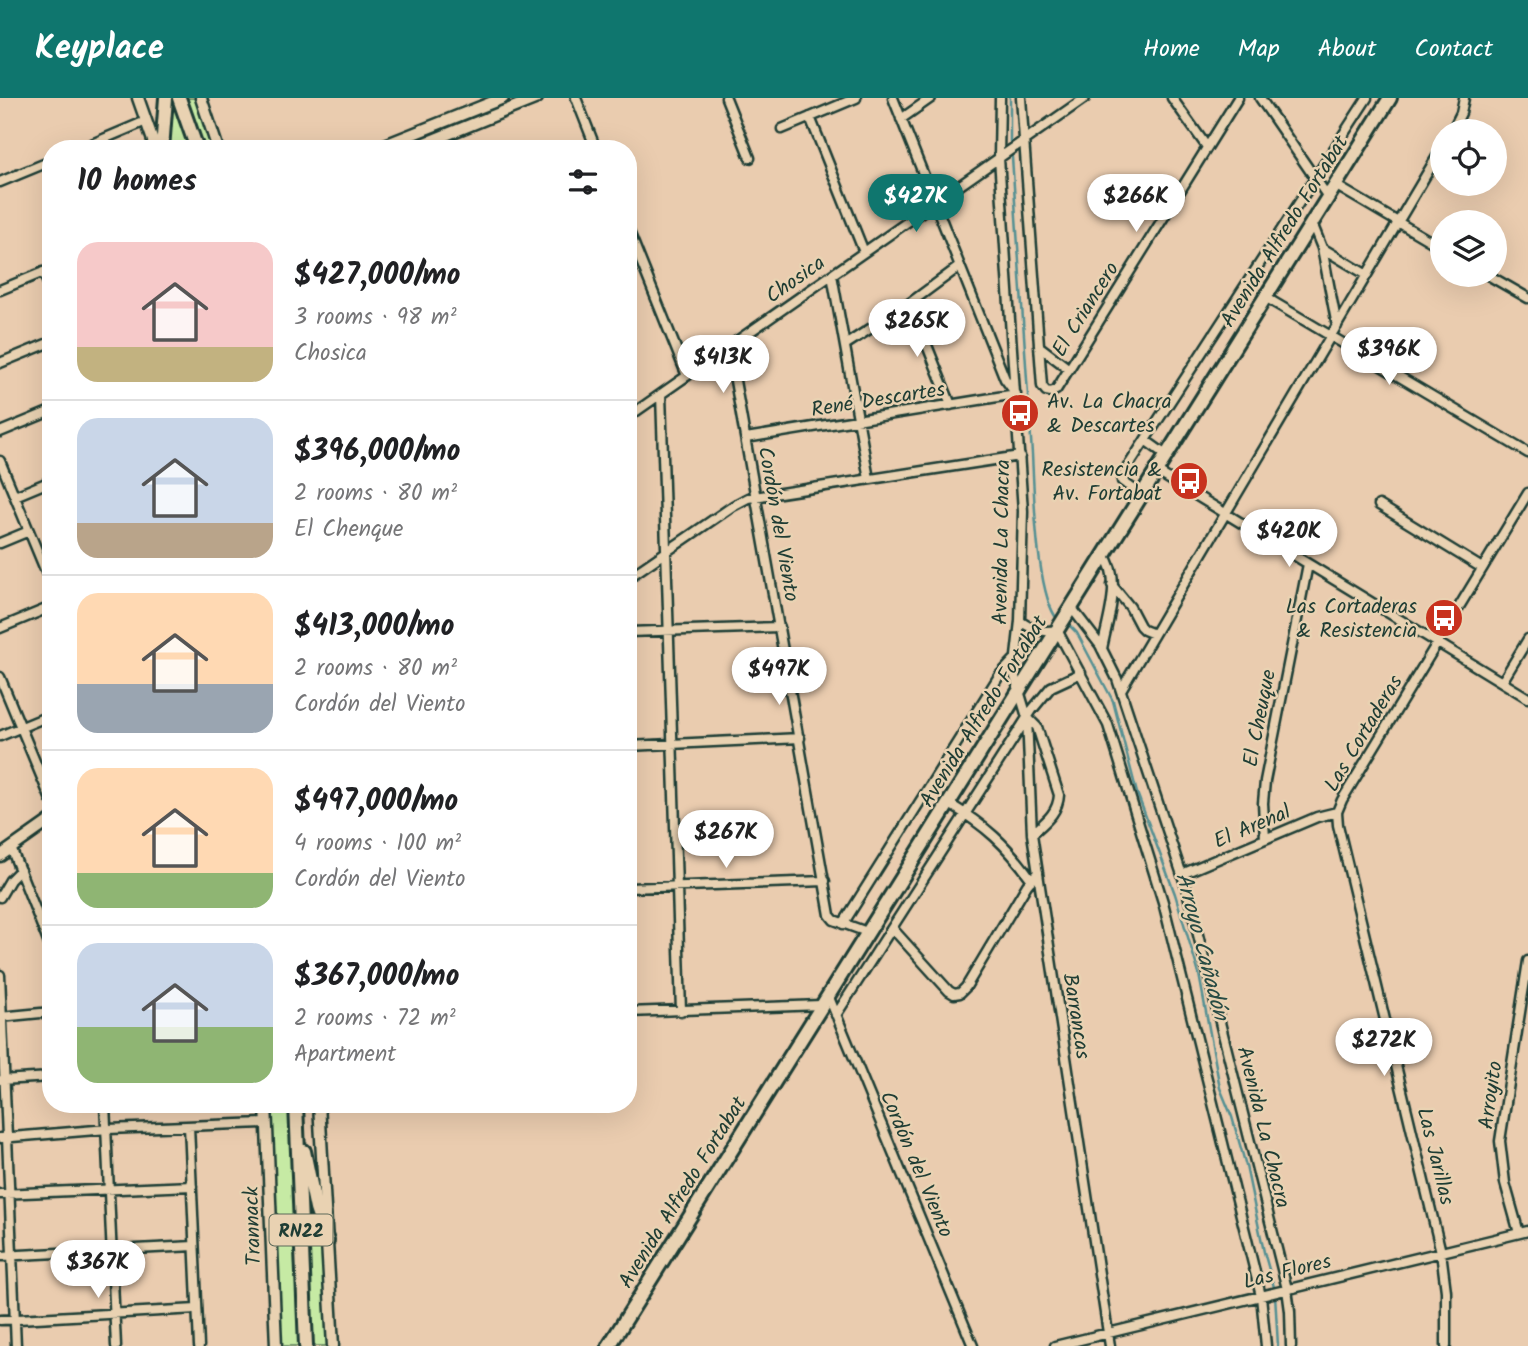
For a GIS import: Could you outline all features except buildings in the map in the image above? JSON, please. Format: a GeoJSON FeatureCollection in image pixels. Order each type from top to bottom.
{"type":"FeatureCollection","features":[{"type":"Feature","properties":{"kind":"main road"},"geometry":{"type":"LineString","coordinates":[[163,140],[166,98]]}},
{"type":"Feature","properties":{"kind":"main road"},"geometry":{"type":"LineString","coordinates":[[179,98],[194,140]]}},
{"type":"Feature","properties":{"kind":"main road","name":"Avenida Alfredo Fortabat"},"geometry":{"type":"LineString","coordinates":[[609,1346],[1390,98]]}},
{"type":"Feature","properties":{"kind":"main road","name":"RN22"},"geometry":{"type":"LineString","coordinates":[[296,1113],[306,1346]]}},
{"type":"Feature","properties":{"kind":"main road"},"geometry":{"type":"LineString","coordinates":[[297,1113],[313,1195],[327,1241]]}},
{"type":"Feature","properties":{"kind":"street"},"geometry":{"type":"LineString","coordinates":[[138,98],[153,140]]}},
{"type":"Feature","properties":{"kind":"street"},"geometry":{"type":"LineString","coordinates":[[201,98],[215,140]]}},
{"type":"Feature","properties":{"kind":"street"},"geometry":{"type":"LineString","coordinates":[[398,140],[503,98]]}},
{"type":"Feature","properties":{"kind":"street"},"geometry":{"type":"LineString","coordinates":[[433,140],[537,98]]}},
{"type":"Feature","properties":{"kind":"street"},"geometry":{"type":"LineString","coordinates":[[576,98],[592,140]]}},
{"type":"Feature","properties":{"kind":"street"},"geometry":{"type":"LineString","coordinates":[[726,98],[750,158]]}},
{"type":"Feature","properties":{"kind":"street"},"geometry":{"type":"LineString","coordinates":[[782,129],[856,98]]}},
{"type":"Feature","properties":{"kind":"street"},"geometry":{"type":"LineString","coordinates":[[893,98],[1005,379],[1016,394]]}},
{"type":"Feature","properties":{"kind":"street"},"geometry":{"type":"LineString","coordinates":[[901,119],[931,98]]}},
{"type":"Feature","properties":{"kind":"street","name":"Avenida La Chacra"},"geometry":{"type":"LineString","coordinates":[[1000,98],[999,158],[1023,511],[1020,621],[1014,660],[1018,692]]}},
{"type":"Feature","properties":{"kind":"street"},"geometry":{"type":"LineString","coordinates":[[1021,98],[1040,347],[1069,369]]}},
{"type":"Feature","properties":{"kind":"street","name":"Chosica"},"geometry":{"type":"LineString","coordinates":[[637,411],[1085,98]]}},
{"type":"Feature","properties":{"kind":"street"},"geometry":{"type":"LineString","coordinates":[[1172,98],[1207,147]]}},
{"type":"Feature","properties":{"kind":"street","name":"El Criancero"},"geometry":{"type":"LineString","coordinates":[[1040,347],[1042,386],[1048,392],[1056,390],[1238,98]]}},
{"type":"Feature","properties":{"kind":"street"},"geometry":{"type":"LineString","coordinates":[[1260,98],[1328,197]]}},
{"type":"Feature","properties":{"kind":"street"},"geometry":{"type":"LineString","coordinates":[[1141,495],[1122,481],[1125,471],[1367,98]]}},
{"type":"Feature","properties":{"kind":"street"},"geometry":{"type":"LineString","coordinates":[[1458,119],[1464,98]]}},
{"type":"Feature","properties":{"kind":"street"},"geometry":{"type":"LineString","coordinates":[[810,117],[864,252]]}},
{"type":"Feature","properties":{"kind":"street"},"geometry":{"type":"LineString","coordinates":[[101,140],[146,121]]}},
{"type":"Feature","properties":{"kind":"street"},"geometry":{"type":"LineString","coordinates":[[0,182],[42,165]]}},
{"type":"Feature","properties":{"kind":"street"},"geometry":{"type":"LineString","coordinates":[[1121,690],[1430,168]]}},
{"type":"Feature","properties":{"kind":"street"},"geometry":{"type":"LineString","coordinates":[[1335,186],[1430,241]]}},
{"type":"Feature","properties":{"kind":"street"},"geometry":{"type":"LineString","coordinates":[[1312,223],[1322,248],[1337,326]]}},
{"type":"Feature","properties":{"kind":"street"},"geometry":{"type":"LineString","coordinates":[[1322,248],[1367,275]]}},
{"type":"Feature","properties":{"kind":"street"},"geometry":{"type":"LineString","coordinates":[[637,259],[687,376]]}},
{"type":"Feature","properties":{"kind":"street"},"geometry":{"type":"LineString","coordinates":[[845,345],[910,303],[960,266]]}},
{"type":"Feature","properties":{"kind":"street"},"geometry":{"type":"LineString","coordinates":[[0,289],[42,272]]}},
{"type":"Feature","properties":{"kind":"street"},"geometry":{"type":"LineString","coordinates":[[832,275],[869,479]]}},
{"type":"Feature","properties":{"kind":"street"},"geometry":{"type":"LineString","coordinates":[[1507,286],[1528,298]]}},
{"type":"Feature","properties":{"kind":"street"},"geometry":{"type":"LineString","coordinates":[[1265,297],[1528,453]]}},
{"type":"Feature","properties":{"kind":"street"},"geometry":{"type":"LineString","coordinates":[[910,303],[951,405]]}},
{"type":"Feature","properties":{"kind":"street"},"geometry":{"type":"LineString","coordinates":[[0,363],[42,346]]}},
{"type":"Feature","properties":{"kind":"street","name":"Cordón del Viento"},"geometry":{"type":"LineString","coordinates":[[729,346],[830,915],[843,924]]}},
{"type":"Feature","properties":{"kind":"street"},"geometry":{"type":"LineString","coordinates":[[662,394],[681,1011]]}},
{"type":"Feature","properties":{"kind":"street","name":"René Descartes"},"geometry":{"type":"LineString","coordinates":[[746,438],[1016,394]]}},
{"type":"Feature","properties":{"kind":"street"},"geometry":{"type":"LineString","coordinates":[[0,432],[42,415]]}},
{"type":"Feature","properties":{"kind":"street"},"geometry":{"type":"LineString","coordinates":[[1145,440],[1166,455]]}},
{"type":"Feature","properties":{"kind":"street"},"geometry":{"type":"LineString","coordinates":[[637,572],[733,506],[756,496],[1020,456]]}},
{"type":"Feature","properties":{"kind":"street"},"geometry":{"type":"LineString","coordinates":[[0,461],[42,562]]}},
{"type":"Feature","properties":{"kind":"street"},"geometry":{"type":"LineString","coordinates":[[1156,471],[1528,698]]}},
{"type":"Feature","properties":{"kind":"street"},"geometry":{"type":"LineString","coordinates":[[15,496],[42,485]]}},
{"type":"Feature","properties":{"kind":"street","name":"Las Cortaderas"},"geometry":{"type":"LineString","coordinates":[[1337,812],[1528,493]]}},
{"type":"Feature","properties":{"kind":"street"},"geometry":{"type":"LineString","coordinates":[[1379,505],[1482,568]]}},
{"type":"Feature","properties":{"kind":"street"},"geometry":{"type":"LineString","coordinates":[[0,543],[29,531]]}},
{"type":"Feature","properties":{"kind":"street"},"geometry":{"type":"LineString","coordinates":[[1102,649],[1112,585],[1109,561],[1104,555]]}},
{"type":"Feature","properties":{"kind":"street","name":"El Cheuque"},"geometry":{"type":"LineString","coordinates":[[1265,839],[1265,781],[1308,564]]}},
{"type":"Feature","properties":{"kind":"street"},"geometry":{"type":"LineString","coordinates":[[1112,585],[1130,607],[1140,626],[1154,634]]}},
{"type":"Feature","properties":{"kind":"street","name":"Avenida La Chacra"},"geometry":{"type":"LineString","coordinates":[[1071,607],[1102,649],[1121,690],[1182,874],[1287,1289],[1291,1346]]}},
{"type":"Feature","properties":{"kind":"street"},"geometry":{"type":"LineString","coordinates":[[0,628],[42,611]]}},
{"type":"Feature","properties":{"kind":"street"},"geometry":{"type":"LineString","coordinates":[[1020,621],[1034,630],[1057,630]]}},
{"type":"Feature","properties":{"kind":"street"},"geometry":{"type":"LineString","coordinates":[[637,632],[780,627]]}},
{"type":"Feature","properties":{"kind":"street","name":"Avenida La Chacra"},"geometry":{"type":"LineString","coordinates":[[1057,630],[1108,725],[1167,917],[1261,1296],[1266,1346]]}},
{"type":"Feature","properties":{"kind":"street"},"geometry":{"type":"LineString","coordinates":[[1502,682],[1528,639]]}},
{"type":"Feature","properties":{"kind":"street"},"geometry":{"type":"LineString","coordinates":[[867,932],[843,924],[999,676],[1014,660]]}},
{"type":"Feature","properties":{"kind":"street"},"geometry":{"type":"LineString","coordinates":[[836,1015],[1027,717],[1051,687],[1081,673]]}},
{"type":"Feature","properties":{"kind":"street"},"geometry":{"type":"LineString","coordinates":[[0,677],[42,778]]}},
{"type":"Feature","properties":{"kind":"street","name":"Barrancas"},"geometry":{"type":"LineString","coordinates":[[1018,692],[1027,717],[1035,876],[1110,1346]]}},
{"type":"Feature","properties":{"kind":"street"},"geometry":{"type":"LineString","coordinates":[[1027,717],[1037,727],[1059,795],[1054,813],[1032,834]]}},
{"type":"Feature","properties":{"kind":"street"},"geometry":{"type":"LineString","coordinates":[[0,736],[42,719]]}},
{"type":"Feature","properties":{"kind":"street"},"geometry":{"type":"LineString","coordinates":[[637,746],[800,738]]}},
{"type":"Feature","properties":{"kind":"street"},"geometry":{"type":"LineString","coordinates":[[892,928],[949,991],[960,993],[1035,876],[1004,844],[948,803]]}},
{"type":"Feature","properties":{"kind":"street","name":"El Arenal"},"geometry":{"type":"LineString","coordinates":[[1182,874],[1317,817],[1337,812]]}},
{"type":"Feature","properties":{"kind":"street","name":"Las Jarillas"},"geometry":{"type":"LineString","coordinates":[[1337,812],[1441,1252],[1446,1291],[1446,1346]]}},
{"type":"Feature","properties":{"kind":"street"},"geometry":{"type":"LineString","coordinates":[[0,856],[42,826]]}},
{"type":"Feature","properties":{"kind":"street"},"geometry":{"type":"LineString","coordinates":[[11,848],[42,926]]}},
{"type":"Feature","properties":{"kind":"street"},"geometry":{"type":"LineString","coordinates":[[0,897],[20,870]]}},
{"type":"Feature","properties":{"kind":"street"},"geometry":{"type":"LineString","coordinates":[[637,888],[825,881]]}},
{"type":"Feature","properties":{"kind":"street","name":"Arroyito"},"geometry":{"type":"LineString","coordinates":[[1524,1232],[1505,1183],[1500,1141],[1528,961]]}},
{"type":"Feature","properties":{"kind":"street"},"geometry":{"type":"LineString","coordinates":[[0,975],[4,1137],[10,1193],[16,1346]]}},
{"type":"Feature","properties":{"kind":"street"},"geometry":{"type":"LineString","coordinates":[[637,1012],[825,1000]]}},
{"type":"Feature","properties":{"kind":"street","name":"Cordón del Viento"},"geometry":{"type":"LineString","coordinates":[[825,1000],[836,1015],[974,1346]]}},
{"type":"Feature","properties":{"kind":"street"},"geometry":{"type":"LineString","coordinates":[[1,1016],[42,1013]]}},
{"type":"Feature","properties":{"kind":"street"},"geometry":{"type":"LineString","coordinates":[[2,1080],[42,1078]]}},
{"type":"Feature","properties":{"kind":"street"},"geometry":{"type":"LineString","coordinates":[[106,1113],[116,1346]]}},
{"type":"Feature","properties":{"kind":"street","name":"Trannack"},"geometry":{"type":"LineString","coordinates":[[266,1113],[276,1346]]}},
{"type":"Feature","properties":{"kind":"street"},"geometry":{"type":"LineString","coordinates":[[320,1113],[333,1346]]}},
{"type":"Feature","properties":{"kind":"street"},"geometry":{"type":"LineString","coordinates":[[4,1137],[108,1129],[267,1123]]}},
{"type":"Feature","properties":{"kind":"street"},"geometry":{"type":"LineString","coordinates":[[189,1126],[200,1346]]}},
{"type":"Feature","properties":{"kind":"street"},"geometry":{"type":"LineString","coordinates":[[0,1194],[192,1186]]}},
{"type":"Feature","properties":{"kind":"street","name":"Las Flores"},"geometry":{"type":"LineString","coordinates":[[1055,1346],[1524,1232]]}},
{"type":"Feature","properties":{"kind":"street"},"geometry":{"type":"LineString","coordinates":[[0,1256],[194,1247]]}},
{"type":"Feature","properties":{"kind":"street"},"geometry":{"type":"LineString","coordinates":[[0,1320],[197,1309]]}},
{"type":"Feature","properties":{"kind":"green space"},"geometry":{"type":"Polygon","coordinates":[[[169,98],[175,98],[189,140],[165,140],[169,98]]]}},
{"type":"Feature","properties":{"kind":"green space"},"geometry":{"type":"Polygon","coordinates":[[[184,98],[197,98],[212,140],[198,140],[184,98]]]}},
{"type":"Feature","properties":{"kind":"green space"},"geometry":{"type":"Polygon","coordinates":[[[270,1113],[289,1113],[300,1346],[280,1346],[270,1113]]]}},
{"type":"Feature","properties":{"kind":"green space"},"geometry":{"type":"Polygon","coordinates":[[[303,1166],[323,1255],[330,1346],[311,1346],[303,1166]]]}},
{"type":"Feature","properties":{"kind":"waterway","name":"Arroyo Cañadón"},"geometry":{"type":"LineString","coordinates":[[1010,98],[1010,142]]}},
{"type":"Feature","properties":{"kind":"waterway","name":"Arroyo Cañadón"},"geometry":{"type":"LineString","coordinates":[[1012,157],[1037,538],[1044,583],[1055,616]]}},
{"type":"Feature","properties":{"kind":"waterway","name":"Arroyo Cañadón"},"geometry":{"type":"LineString","coordinates":[[1069,625],[1077,633],[1113,701],[1137,793],[1175,894],[1199,974],[1220,1088],[1232,1117],[1246,1166],[1274,1287]]}},
{"type":"Feature","properties":{"kind":"waterway","name":"Arroyo Cañadón"},"geometry":{"type":"LineString","coordinates":[[1275,1294],[1278,1346]]}},
{"type":"Feature","properties":{"kind":"place","name":"Av. La Chacra & Descartes"},"geometry":{"type":"Point","coordinates":[1020,413]}},
{"type":"Feature","properties":{"kind":"place","name":"Resistencia & Av. Fortabat"},"geometry":{"type":"Point","coordinates":[1189,481]}},
{"type":"Feature","properties":{"kind":"place","name":"Las Cortaderas & Resistencia"},"geometry":{"type":"Point","coordinates":[1444,618]}}]}
